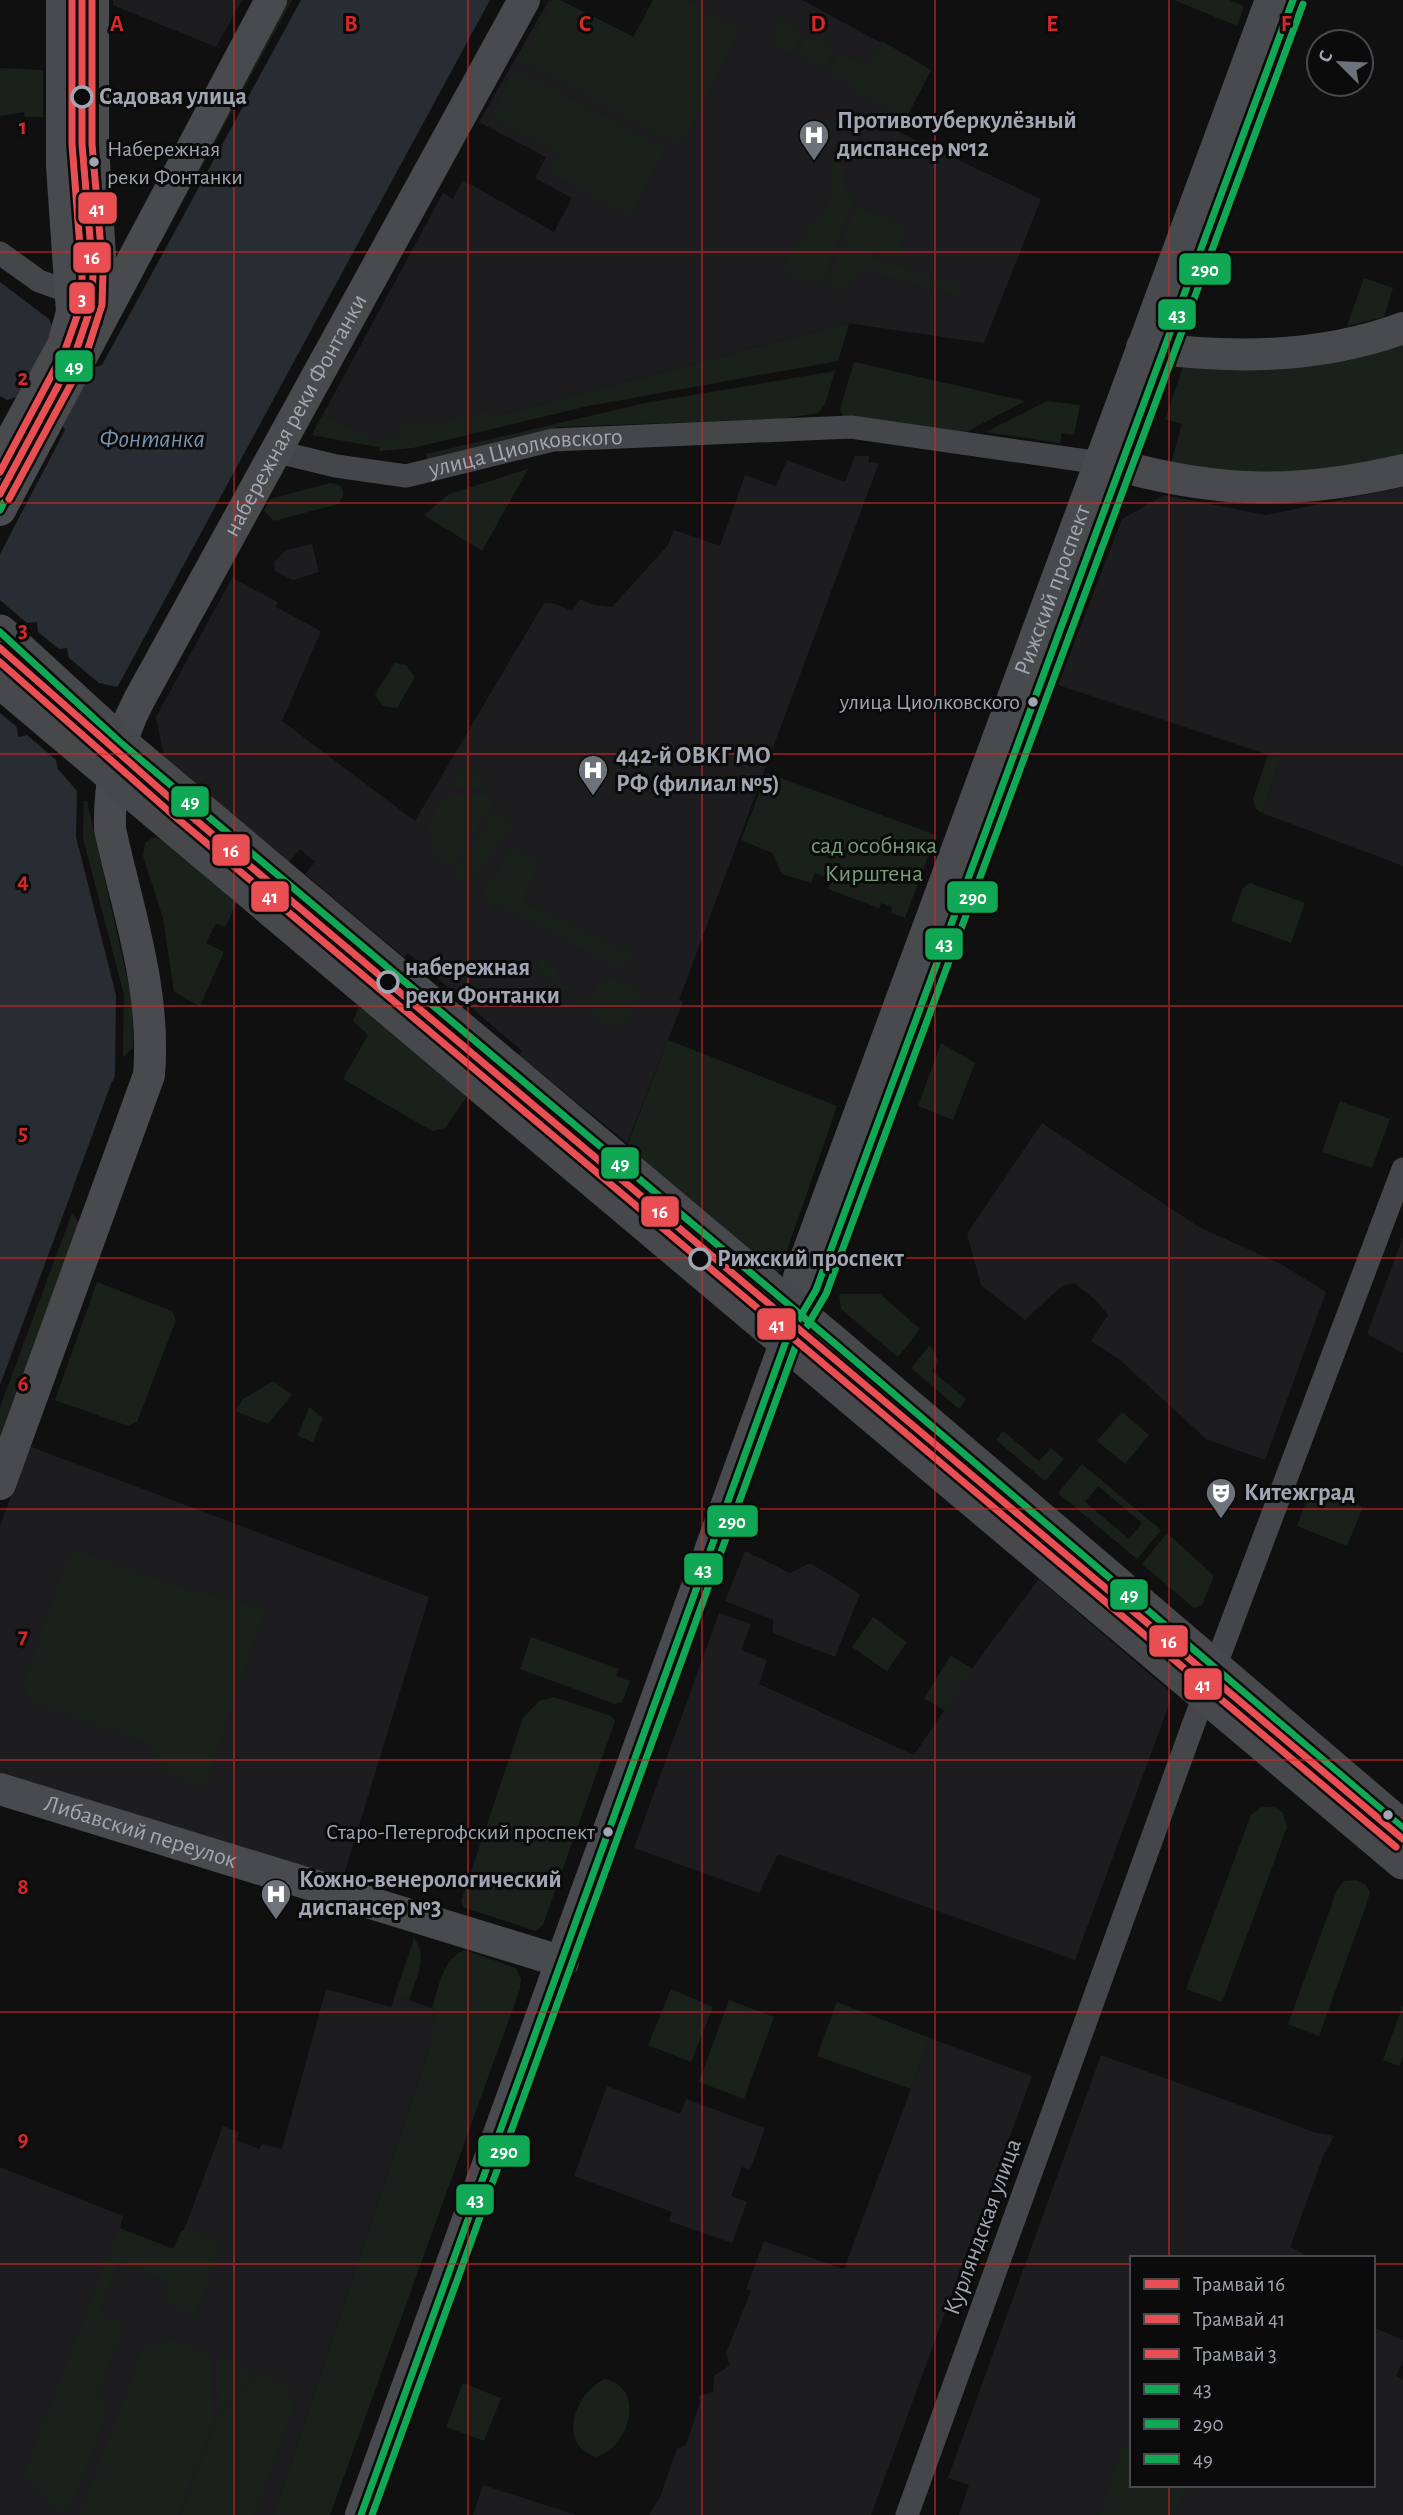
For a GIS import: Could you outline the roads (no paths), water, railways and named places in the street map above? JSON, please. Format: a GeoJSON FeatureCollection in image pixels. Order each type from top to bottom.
{"type":"FeatureCollection","features":[{"type":"Feature","properties":{"kind":"main road"},"geometry":{"type":"LineString","coordinates":[[0,632],[112,734],[1210,1681],[1403,1862]]}},
{"type":"Feature","properties":{"kind":"main road"},"geometry":{"type":"LineString","coordinates":[[0,681],[101,769],[793,1322]]}},
{"type":"Feature","properties":{"kind":"main road"},"geometry":{"type":"LineString","coordinates":[[1210,1681],[1403,1828]]}},
{"type":"Feature","properties":{"kind":"street"},"geometry":{"type":"LineString","coordinates":[[62,0],[62,166],[97,322]]}},
{"type":"Feature","properties":{"kind":"street"},"geometry":{"type":"LineString","coordinates":[[71,351],[70,328],[88,291],[93,145],[93,0]]}},
{"type":"Feature","properties":{"kind":"street"},"geometry":{"type":"LineString","coordinates":[[0,510],[12,440],[40,409],[71,351],[97,322],[271,0]]}},
{"type":"Feature","properties":{"kind":"street","name":"набережная реки Фонтанки"},"geometry":{"type":"LineString","coordinates":[[0,1484],[149,1075],[151,1038],[146,981],[110,829],[101,769],[112,734],[135,709],[274,451],[524,0]]}},
{"type":"Feature","properties":{"kind":"street","name":"Рижский проспект"},"geometry":{"type":"LineString","coordinates":[[361,2515],[793,1322],[821,1277],[1153,348],[1271,0]]}},
{"type":"Feature","properties":{"kind":"street","name":"Рижский проспект"},"geometry":{"type":"LineString","coordinates":[[1153,348],[1293,0]]}},
{"type":"Feature","properties":{"kind":"street"},"geometry":{"type":"LineString","coordinates":[[0,253],[39,281],[88,291],[128,264]]}},
{"type":"Feature","properties":{"kind":"street"},"geometry":{"type":"LineString","coordinates":[[1153,348],[1233,356],[1298,352],[1346,345],[1403,328]]}},
{"type":"Feature","properties":{"kind":"street","name":"улица Циолковского"},"geometry":{"type":"LineString","coordinates":[[274,451],[336,466],[406,476],[553,440],[851,427],[1110,465],[1205,484],[1261,489],[1315,487],[1403,470]]}},
{"type":"Feature","properties":{"kind":"street","name":"Курляндская улица"},"geometry":{"type":"LineString","coordinates":[[907,2515],[1210,1681],[1403,1169]]}},
{"type":"Feature","properties":{"kind":"street","name":"Либавский переулок"},"geometry":{"type":"LineString","coordinates":[[0,1789],[563,1962]]}},
{"type":"Feature","properties":{"kind":"water","name":"Фонтанка"},"geometry":{"type":"Polygon","coordinates":[[[301,0],[490,0],[118,686],[77,791],[76,837],[116,995],[115,1075],[0,1385],[0,554],[65,430],[60,421],[17,397],[7,400],[0,396],[0,282],[49,319],[53,328],[93,368],[102,365],[301,0]]]}},
{"type":"Feature","properties":{"kind":"tram line","name":"3"},"geometry":{"type":"LineString","coordinates":[[0,472],[65,350],[82,302],[72,144],[72,0]]}},
{"type":"Feature","properties":{"kind":"tram line","name":"16"},"geometry":{"type":"LineString","coordinates":[[0,494],[75,354],[92,304],[93,273],[82,144],[82,0]]}},
{"type":"Feature","properties":{"kind":"tram line","name":"41"},"geometry":{"type":"LineString","coordinates":[[9,499],[85,358],[102,305],[103,272],[92,144],[92,0]]}},
{"type":"Feature","properties":{"kind":"tram line","name":"16"},"geometry":{"type":"LineString","coordinates":[[0,648],[179,806],[1403,1839]]}},
{"type":"Feature","properties":{"kind":"tram line","name":"41"},"geometry":{"type":"LineString","coordinates":[[0,662],[172,814],[1396,1847]]}},
{"type":"Feature","properties":{"kind":"place","name":"Садовая улица"},"geometry":{"type":"Point","coordinates":[82,97]}},
{"type":"Feature","properties":{"kind":"place","name":"Набережная реки Фонтанки"},"geometry":{"type":"Point","coordinates":[94,162]}},
{"type":"Feature","properties":{"kind":"place","name":"Противотуберкулёзный диспансер №12"},"geometry":{"type":"Point","coordinates":[814,162]}},
{"type":"Feature","properties":{"kind":"place","name":"улица Циолковского"},"geometry":{"type":"Point","coordinates":[1033,702]}},
{"type":"Feature","properties":{"kind":"place","name":"442-й ОВКГ МО РФ (филиал №5)"},"geometry":{"type":"Point","coordinates":[593,797]}},
{"type":"Feature","properties":{"kind":"place","name":"набережная реки Фонтанки"},"geometry":{"type":"Point","coordinates":[388,982]}},
{"type":"Feature","properties":{"kind":"place","name":"Рижский проспект"},"geometry":{"type":"Point","coordinates":[700,1259]}},
{"type":"Feature","properties":{"kind":"place","name":"Китежград"},"geometry":{"type":"Point","coordinates":[1221,1520]}},
{"type":"Feature","properties":{"kind":"place","name":"Старо-Петергофский проспект"},"geometry":{"type":"Point","coordinates":[608,1832]}},
{"type":"Feature","properties":{"kind":"place","name":"Кожно-венерологический диспансер №3"},"geometry":{"type":"Point","coordinates":[276,1921]}},
{"type":"Feature","properties":{"kind":"park label","name":"сад особняка Кирштена"},"geometry":{"type":"Point","coordinates":[874,860]}}]}
